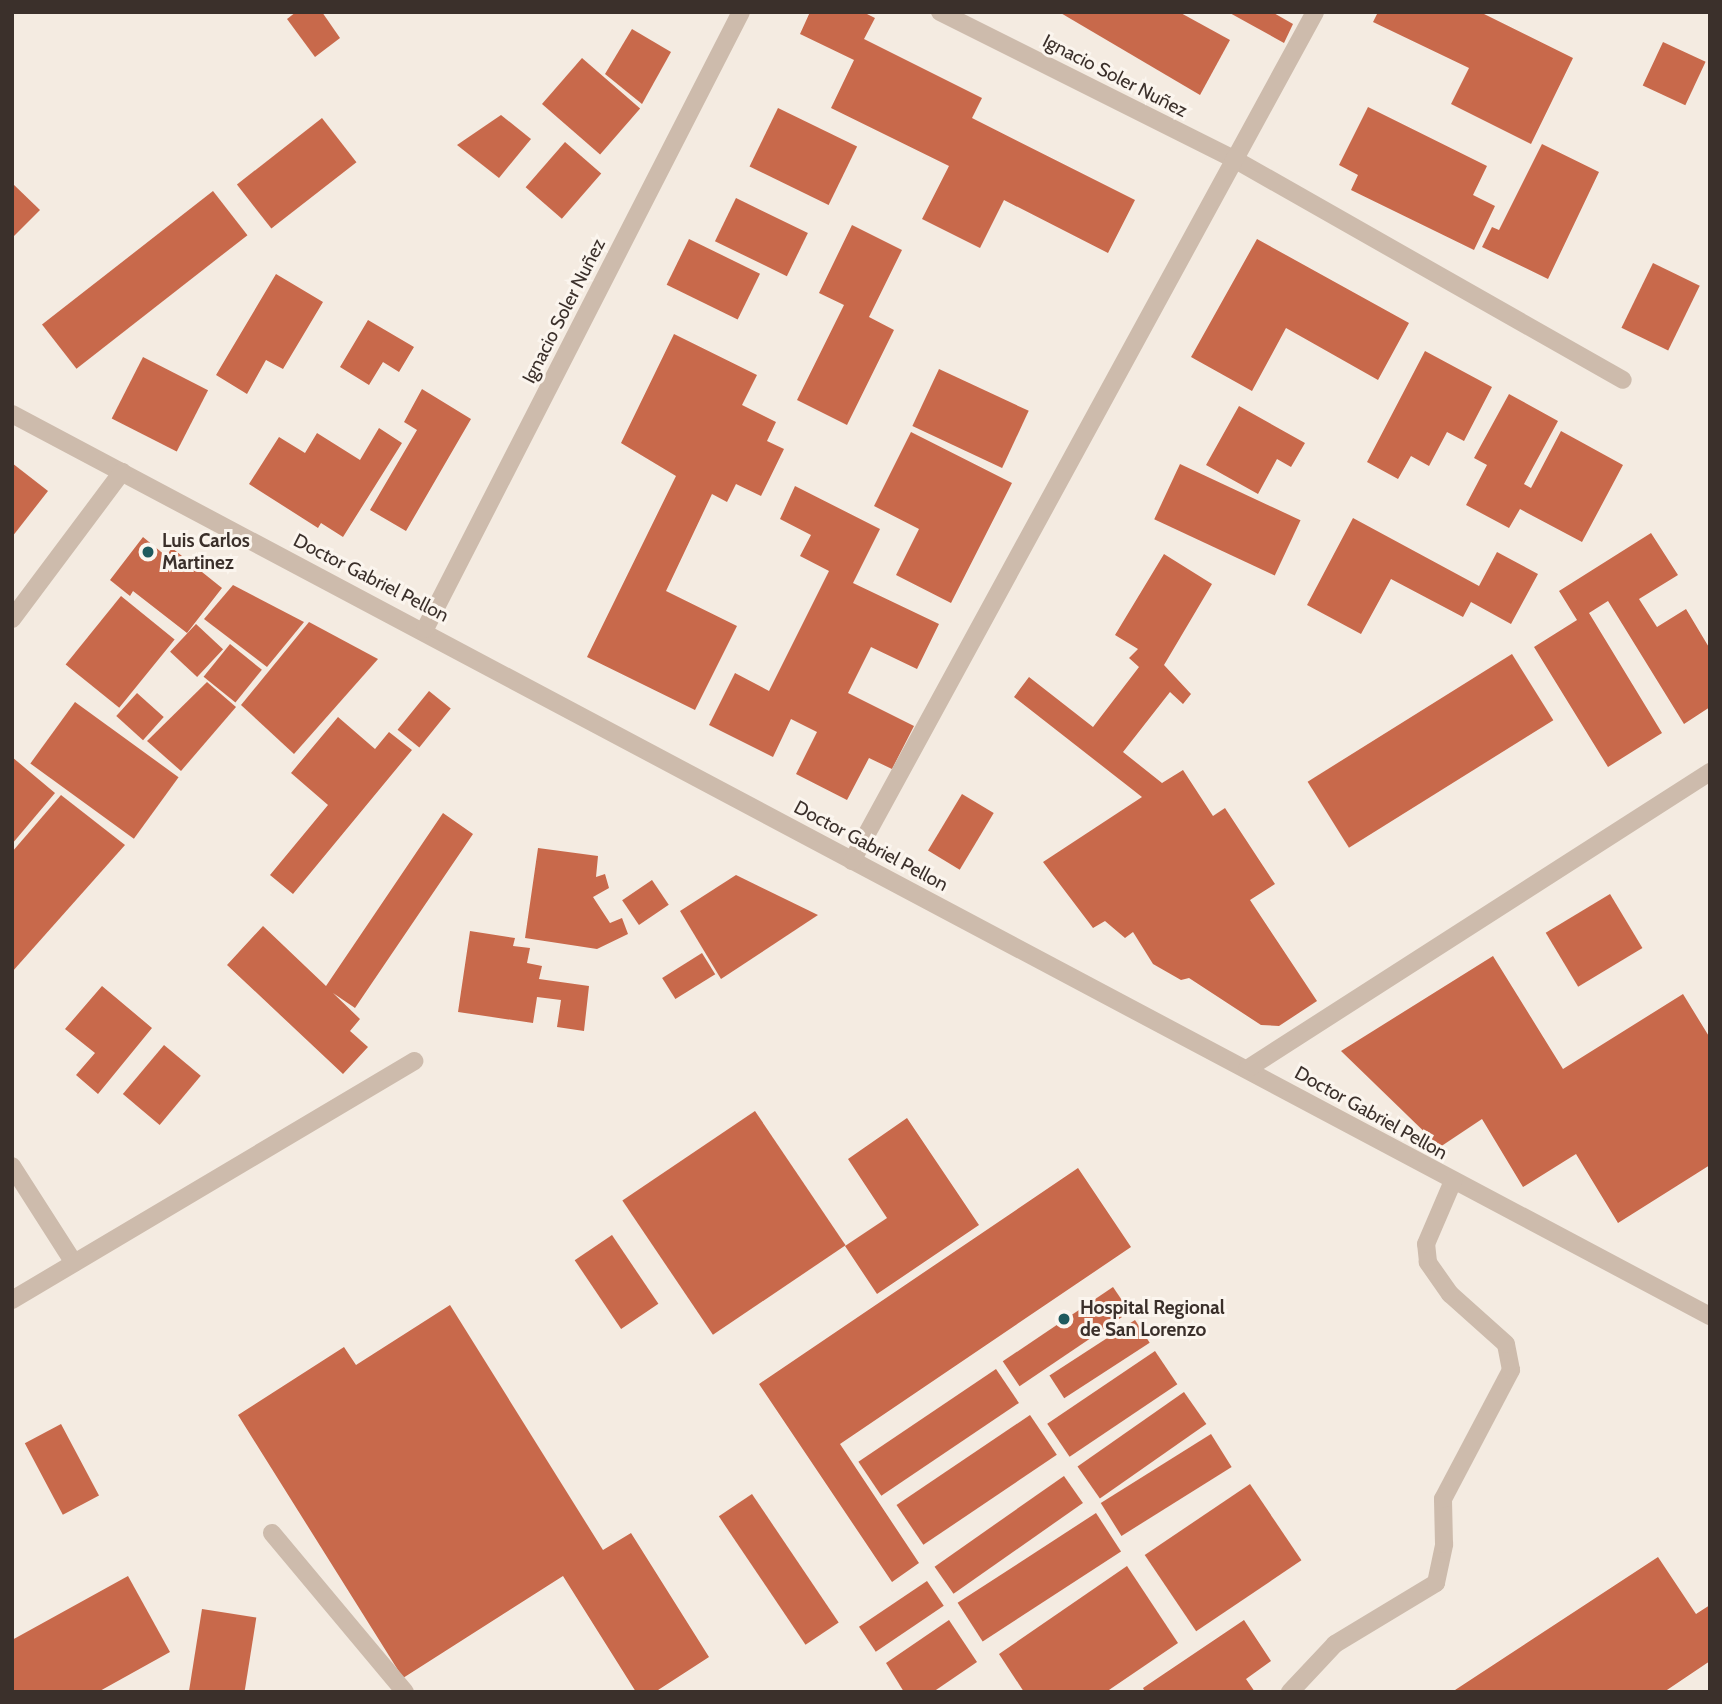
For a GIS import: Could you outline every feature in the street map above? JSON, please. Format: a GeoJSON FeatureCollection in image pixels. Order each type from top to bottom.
{"type":"FeatureCollection","features":[{"type":"Feature","properties":{"kind":"street","name":"Ignacio Soler Nuñez"},"geometry":{"type":"LineString","coordinates":[[425,629],[741,12]]}},
{"type":"Feature","properties":{"kind":"street","name":"Ignacio Soler Nuñez"},"geometry":{"type":"LineString","coordinates":[[940,12],[1234,159],[1623,380]]}},
{"type":"Feature","properties":{"kind":"street"},"geometry":{"type":"LineString","coordinates":[[852,861],[1315,12]]}},
{"type":"Feature","properties":{"kind":"street","name":"Doctor Gabriel Pellon"},"geometry":{"type":"LineString","coordinates":[[12,414],[425,629],[852,861],[1710,1316]]}},
{"type":"Feature","properties":{"kind":"street"},"geometry":{"type":"LineString","coordinates":[[12,619],[122,472]]}},
{"type":"Feature","properties":{"kind":"street"},"geometry":{"type":"LineString","coordinates":[[1247,1069],[1710,772]]}},
{"type":"Feature","properties":{"kind":"street"},"geometry":{"type":"LineString","coordinates":[[12,1300],[414,1061]]}},
{"type":"Feature","properties":{"kind":"street"},"geometry":{"type":"LineString","coordinates":[[12,1166],[74,1263]]}},
{"type":"Feature","properties":{"kind":"street"},"geometry":{"type":"LineString","coordinates":[[1290,1692],[1335,1644],[1436,1583],[1444,1544],[1443,1499],[1511,1370],[1506,1344],[1450,1294],[1428,1262],[1433,1222],[1453,1181]]}},
{"type":"Feature","properties":{"kind":"street"},"geometry":{"type":"LineString","coordinates":[[272,1532],[405,1692]]}},
{"type":"Feature","properties":{"kind":"building"},"geometry":{"type":"Polygon","coordinates":[[[296,12],[322,12],[340,38],[315,57],[287,19],[296,12]]]}},
{"type":"Feature","properties":{"kind":"building"},"geometry":{"type":"Polygon","coordinates":[[[810,12],[863,12],[875,18],[864,39],[982,98],[972,118],[1135,200],[1108,253],[1004,200],[980,248],[922,219],[949,166],[831,108],[854,60],[800,34],[810,12]]]}},
{"type":"Feature","properties":{"kind":"building"},"geometry":{"type":"Polygon","coordinates":[[[1059,12],[1179,12],[1230,40],[1200,95],[1059,12]]]}},
{"type":"Feature","properties":{"kind":"building"},"geometry":{"type":"Polygon","coordinates":[[[1228,12],[1272,12],[1293,24],[1284,43],[1228,12]]]}},
{"type":"Feature","properties":{"kind":"building"},"geometry":{"type":"Polygon","coordinates":[[[1378,12],[1480,12],[1573,58],[1531,144],[1451,104],[1469,68],[1373,22],[1378,12]]]}},
{"type":"Feature","properties":{"kind":"building"},"geometry":{"type":"Polygon","coordinates":[[[632,29],[671,52],[642,104],[605,74],[632,29]]]}},
{"type":"Feature","properties":{"kind":"building"},"geometry":{"type":"Polygon","coordinates":[[[1663,42],[1706,62],[1685,105],[1643,86],[1663,42]]]}},
{"type":"Feature","properties":{"kind":"building"},"geometry":{"type":"Polygon","coordinates":[[[582,58],[640,109],[600,155],[542,104],[582,58]]]}},
{"type":"Feature","properties":{"kind":"building"},"geometry":{"type":"Polygon","coordinates":[[[1368,107],[1487,166],[1473,195],[1495,206],[1474,250],[1351,190],[1358,175],[1339,165],[1368,107]]]}},
{"type":"Feature","properties":{"kind":"building"},"geometry":{"type":"Polygon","coordinates":[[[778,108],[857,147],[829,205],[750,166],[778,108]]]}},
{"type":"Feature","properties":{"kind":"building"},"geometry":{"type":"Polygon","coordinates":[[[501,115],[531,139],[499,178],[457,145],[501,115]]]}},
{"type":"Feature","properties":{"kind":"building"},"geometry":{"type":"Polygon","coordinates":[[[322,118],[356,162],[271,229],[237,184],[322,118]]]}},
{"type":"Feature","properties":{"kind":"building"},"geometry":{"type":"Polygon","coordinates":[[[565,142],[601,173],[562,219],[526,187],[565,142]]]}},
{"type":"Feature","properties":{"kind":"building"},"geometry":{"type":"Polygon","coordinates":[[[1542,144],[1599,172],[1548,279],[1482,247],[1492,227],[1499,230],[1542,144]]]}},
{"type":"Feature","properties":{"kind":"building"},"geometry":{"type":"Polygon","coordinates":[[[12,183],[40,210],[12,238],[12,183]]]}},
{"type":"Feature","properties":{"kind":"building"},"geometry":{"type":"Polygon","coordinates":[[[213,191],[247,235],[76,369],[42,325],[213,191]]]}},
{"type":"Feature","properties":{"kind":"building"},"geometry":{"type":"Polygon","coordinates":[[[736,198],[808,233],[787,276],[715,241],[736,198]]]}},
{"type":"Feature","properties":{"kind":"building"},"geometry":{"type":"Polygon","coordinates":[[[852,225],[902,250],[869,317],[894,330],[847,425],[797,400],[844,305],[819,293],[852,225]]]}},
{"type":"Feature","properties":{"kind":"building"},"geometry":{"type":"Polygon","coordinates":[[[689,239],[760,274],[738,319],[667,285],[689,239]]]}},
{"type":"Feature","properties":{"kind":"building"},"geometry":{"type":"Polygon","coordinates":[[[1257,239],[1409,323],[1378,380],[1286,328],[1252,391],[1191,357],[1257,239]]]}},
{"type":"Feature","properties":{"kind":"building"},"geometry":{"type":"Polygon","coordinates":[[[1653,263],[1700,286],[1668,351],[1621,328],[1653,263]]]}},
{"type":"Feature","properties":{"kind":"building"},"geometry":{"type":"Polygon","coordinates":[[[276,274],[323,302],[283,369],[266,360],[247,394],[216,375],[276,274]]]}},
{"type":"Feature","properties":{"kind":"building"},"geometry":{"type":"Polygon","coordinates":[[[368,320],[414,347],[399,372],[383,362],[369,385],[340,367],[368,320]]]}},
{"type":"Feature","properties":{"kind":"building"},"geometry":{"type":"Polygon","coordinates":[[[674,334],[757,375],[742,405],[776,422],[767,441],[784,449],[761,496],[736,484],[727,502],[712,494],[666,591],[737,626],[695,710],[587,657],[676,476],[621,443],[674,334]]]}},
{"type":"Feature","properties":{"kind":"building"},"geometry":{"type":"Polygon","coordinates":[[[1425,351],[1492,387],[1464,441],[1447,432],[1429,466],[1411,456],[1398,479],[1367,462],[1425,351]]]}},
{"type":"Feature","properties":{"kind":"building"},"geometry":{"type":"Polygon","coordinates":[[[143,357],[208,390],[177,452],[112,418],[143,357]]]}},
{"type":"Feature","properties":{"kind":"building"},"geometry":{"type":"Polygon","coordinates":[[[939,369],[1029,411],[1002,468],[912,426],[939,369]]]}},
{"type":"Feature","properties":{"kind":"building"},"geometry":{"type":"Polygon","coordinates":[[[422,389],[471,419],[406,531],[370,510],[417,430],[404,422],[422,389]]]}},
{"type":"Feature","properties":{"kind":"building"},"geometry":{"type":"Polygon","coordinates":[[[1509,394],[1558,421],[1524,484],[1531,488],[1561,431],[1623,465],[1582,542],[1520,509],[1509,528],[1466,505],[1487,465],[1474,458],[1509,394]]]}},
{"type":"Feature","properties":{"kind":"building"},"geometry":{"type":"Polygon","coordinates":[[[1239,406],[1305,443],[1291,467],[1277,459],[1258,494],[1206,465],[1239,406]]]}},
{"type":"Feature","properties":{"kind":"building"},"geometry":{"type":"Polygon","coordinates":[[[379,428],[402,443],[343,537],[321,523],[318,528],[249,484],[279,437],[305,453],[317,433],[360,460],[379,428]]]}},
{"type":"Feature","properties":{"kind":"building"},"geometry":{"type":"Polygon","coordinates":[[[911,432],[1012,483],[951,603],[896,575],[919,529],[874,506],[911,432]]]}},
{"type":"Feature","properties":{"kind":"building"},"geometry":{"type":"Polygon","coordinates":[[[12,463],[48,491],[12,537],[12,463]]]}},
{"type":"Feature","properties":{"kind":"building"},"geometry":{"type":"Polygon","coordinates":[[[1180,464],[1301,520],[1275,575],[1154,519],[1180,464]]]}},
{"type":"Feature","properties":{"kind":"building"},"geometry":{"type":"Polygon","coordinates":[[[795,486],[880,529],[853,583],[939,624],[917,669],[871,647],[848,693],[914,726],[892,769],[869,758],[847,800],[796,774],[817,732],[791,719],[773,757],[709,725],[735,673],[769,691],[829,571],[800,556],[811,535],[780,519],[795,486]]]}},
{"type":"Feature","properties":{"kind":"building"},"geometry":{"type":"Polygon","coordinates":[[[1353,518],[1479,586],[1497,552],[1538,574],[1511,624],[1471,602],[1463,617],[1391,579],[1361,634],[1307,605],[1353,518]]]}},
{"type":"Feature","properties":{"kind":"building"},"geometry":{"type":"Polygon","coordinates":[[[1651,533],[1678,575],[1639,599],[1657,627],[1686,609],[1710,649],[1710,707],[1684,724],[1608,601],[1589,613],[1662,733],[1608,767],[1534,647],[1577,620],[1559,591],[1651,533]]]}},
{"type":"Feature","properties":{"kind":"building"},"geometry":{"type":"Polygon","coordinates":[[[143,537],[166,556],[172,548],[222,588],[187,633],[133,591],[130,596],[110,580],[143,537]]]}},
{"type":"Feature","properties":{"kind":"building"},"geometry":{"type":"Polygon","coordinates":[[[1164,554],[1212,584],[1164,665],[1191,694],[1183,704],[1170,692],[1123,752],[1162,783],[1183,770],[1213,816],[1225,808],[1275,884],[1250,900],[1317,1001],[1279,1026],[1261,1025],[1189,978],[1181,980],[1153,964],[1133,932],[1125,938],[1105,921],[1093,928],[1043,862],[1142,797],[1014,697],[1029,677],[1093,727],[1139,667],[1129,658],[1138,649],[1115,635],[1164,554]]]}},
{"type":"Feature","properties":{"kind":"building"},"geometry":{"type":"Polygon","coordinates":[[[233,585],[304,622],[267,667],[204,619],[233,585]]]}},
{"type":"Feature","properties":{"kind":"building"},"geometry":{"type":"Polygon","coordinates":[[[121,596],[175,639],[119,708],[66,664],[121,596]]]}},
{"type":"Feature","properties":{"kind":"building"},"geometry":{"type":"Polygon","coordinates":[[[309,622],[378,659],[294,754],[241,705],[309,622]]]}},
{"type":"Feature","properties":{"kind":"building"},"geometry":{"type":"Polygon","coordinates":[[[196,624],[223,649],[197,677],[170,652],[196,624]]]}},
{"type":"Feature","properties":{"kind":"building"},"geometry":{"type":"Polygon","coordinates":[[[230,644],[262,670],[235,702],[204,677],[230,644]]]}},
{"type":"Feature","properties":{"kind":"building"},"geometry":{"type":"Polygon","coordinates":[[[1512,654],[1553,720],[1349,848],[1308,782],[1512,654]]]}},
{"type":"Feature","properties":{"kind":"building"},"geometry":{"type":"Polygon","coordinates":[[[207,682],[236,707],[181,771],[147,741],[207,682]]]}},
{"type":"Feature","properties":{"kind":"building"},"geometry":{"type":"Polygon","coordinates":[[[429,691],[451,709],[419,747],[398,730],[429,691]]]}},
{"type":"Feature","properties":{"kind":"building"},"geometry":{"type":"Polygon","coordinates":[[[137,693],[164,717],[143,740],[116,716],[137,693]]]}},
{"type":"Feature","properties":{"kind":"building"},"geometry":{"type":"Polygon","coordinates":[[[75,702],[179,777],[134,839],[30,763],[75,702]]]}},
{"type":"Feature","properties":{"kind":"building"},"geometry":{"type":"Polygon","coordinates":[[[338,717],[375,749],[389,732],[412,750],[293,894],[270,875],[328,805],[291,773],[338,717]]]}},
{"type":"Feature","properties":{"kind":"building"},"geometry":{"type":"Polygon","coordinates":[[[12,757],[55,793],[12,844],[12,757]]]}},
{"type":"Feature","properties":{"kind":"building"},"geometry":{"type":"Polygon","coordinates":[[[962,794],[994,813],[960,870],[928,851],[962,794]]]}},
{"type":"Feature","properties":{"kind":"building"},"geometry":{"type":"Polygon","coordinates":[[[61,795],[125,845],[12,972],[12,852],[61,795]]]}},
{"type":"Feature","properties":{"kind":"building"},"geometry":{"type":"Polygon","coordinates":[[[443,813],[473,834],[355,1008],[333,993],[360,1019],[350,1031],[368,1047],[343,1074],[227,965],[263,926],[326,986],[443,813]]]}},
{"type":"Feature","properties":{"kind":"building"},"geometry":{"type":"Polygon","coordinates":[[[538,848],[598,856],[596,877],[605,874],[609,888],[593,897],[610,923],[622,918],[628,934],[597,949],[525,938],[538,848]]]}},
{"type":"Feature","properties":{"kind":"building"},"geometry":{"type":"Polygon","coordinates":[[[736,875],[818,915],[721,979],[680,911],[736,875]]]}},
{"type":"Feature","properties":{"kind":"building"},"geometry":{"type":"Polygon","coordinates":[[[652,880],[669,905],[639,925],[622,900],[652,880]]]}},
{"type":"Feature","properties":{"kind":"building"},"geometry":{"type":"Polygon","coordinates":[[[1610,894],[1642,948],[1578,987],[1546,933],[1610,894]]]}},
{"type":"Feature","properties":{"kind":"building"},"geometry":{"type":"Polygon","coordinates":[[[470,931],[515,938],[513,946],[530,948],[527,963],[542,966],[539,979],[589,986],[584,1031],[557,1027],[561,1000],[537,997],[533,1023],[458,1012],[470,931]]]}},
{"type":"Feature","properties":{"kind":"building"},"geometry":{"type":"Polygon","coordinates":[[[702,953],[715,974],[675,999],[662,978],[702,953]]]}},
{"type":"Feature","properties":{"kind":"building"},"geometry":{"type":"Polygon","coordinates":[[[1493,956],[1563,1069],[1683,994],[1710,1038],[1710,1165],[1618,1223],[1576,1154],[1523,1187],[1482,1119],[1440,1147],[1341,1051],[1493,956]]]}},
{"type":"Feature","properties":{"kind":"building"},"geometry":{"type":"Polygon","coordinates":[[[102,986],[152,1028],[98,1094],[76,1075],[95,1053],[65,1029],[102,986]]]}},
{"type":"Feature","properties":{"kind":"building"},"geometry":{"type":"Polygon","coordinates":[[[164,1045],[201,1076],[160,1125],[123,1094],[164,1045]]]}},
{"type":"Feature","properties":{"kind":"building"},"geometry":{"type":"Polygon","coordinates":[[[755,1111],[846,1245],[713,1335],[622,1200],[755,1111]]]}},
{"type":"Feature","properties":{"kind":"building"},"geometry":{"type":"Polygon","coordinates":[[[907,1118],[979,1225],[877,1294],[845,1246],[887,1218],[848,1159],[907,1118]]]}},
{"type":"Feature","properties":{"kind":"building"},"geometry":{"type":"Polygon","coordinates":[[[1078,1168],[1131,1247],[840,1444],[919,1563],[892,1582],[759,1384],[1078,1168]]]}},
{"type":"Feature","properties":{"kind":"building"},"geometry":{"type":"Polygon","coordinates":[[[612,1235],[658,1304],[621,1329],[575,1260],[612,1235]]]}},
{"type":"Feature","properties":{"kind":"building"},"geometry":{"type":"Polygon","coordinates":[[[1113,1287],[1130,1312],[1020,1386],[1003,1361],[1113,1287]]]}},
{"type":"Feature","properties":{"kind":"building"},"geometry":{"type":"Polygon","coordinates":[[[450,1305],[603,1550],[631,1533],[709,1657],[655,1692],[636,1692],[563,1576],[403,1678],[238,1415],[344,1347],[356,1365],[450,1305]]]}},
{"type":"Feature","properties":{"kind":"building"},"geometry":{"type":"Polygon","coordinates":[[[1135,1320],[1150,1343],[1064,1398],[1049,1376],[1135,1320]]]}},
{"type":"Feature","properties":{"kind":"building"},"geometry":{"type":"Polygon","coordinates":[[[1155,1351],[1177,1384],[1070,1457],[1047,1424],[1155,1351]]]}},
{"type":"Feature","properties":{"kind":"building"},"geometry":{"type":"Polygon","coordinates":[[[996,1369],[1019,1403],[881,1496],[858,1462],[996,1369]]]}},
{"type":"Feature","properties":{"kind":"building"},"geometry":{"type":"Polygon","coordinates":[[[1184,1392],[1206,1424],[1100,1499],[1078,1467],[1184,1392]]]}},
{"type":"Feature","properties":{"kind":"building"},"geometry":{"type":"Polygon","coordinates":[[[1030,1415],[1057,1455],[923,1545],[897,1505],[1030,1415]]]}},
{"type":"Feature","properties":{"kind":"building"},"geometry":{"type":"Polygon","coordinates":[[[61,1424],[99,1496],[63,1515],[25,1443],[61,1424]]]}},
{"type":"Feature","properties":{"kind":"building"},"geometry":{"type":"Polygon","coordinates":[[[1211,1434],[1232,1467],[1121,1536],[1101,1503],[1211,1434]]]}},
{"type":"Feature","properties":{"kind":"building"},"geometry":{"type":"Polygon","coordinates":[[[1064,1476],[1083,1503],[954,1594],[935,1567],[1064,1476]]]}},
{"type":"Feature","properties":{"kind":"building"},"geometry":{"type":"Polygon","coordinates":[[[1250,1484],[1301,1560],[1196,1631],[1145,1555],[1250,1484]]]}},
{"type":"Feature","properties":{"kind":"building"},"geometry":{"type":"Polygon","coordinates":[[[752,1494],[839,1623],[806,1645],[719,1516],[752,1494]]]}},
{"type":"Feature","properties":{"kind":"building"},"geometry":{"type":"Polygon","coordinates":[[[1096,1513],[1121,1552],[983,1641],[958,1603],[1096,1513]]]}},
{"type":"Feature","properties":{"kind":"building"},"geometry":{"type":"Polygon","coordinates":[[[1658,1557],[1696,1614],[1710,1605],[1710,1661],[1664,1692],[1452,1692],[1658,1557]]]}},
{"type":"Feature","properties":{"kind":"building"},"geometry":{"type":"Polygon","coordinates":[[[1127,1566],[1178,1643],[1106,1692],[1024,1692],[999,1654],[1127,1566]]]}},
{"type":"Feature","properties":{"kind":"building"},"geometry":{"type":"Polygon","coordinates":[[[128,1576],[170,1652],[98,1692],[12,1692],[12,1640],[128,1576]]]}},
{"type":"Feature","properties":{"kind":"building"},"geometry":{"type":"Polygon","coordinates":[[[927,1581],[944,1606],[876,1652],[859,1627],[927,1581]]]}},
{"type":"Feature","properties":{"kind":"building"},"geometry":{"type":"Polygon","coordinates":[[[202,1609],[256,1618],[245,1692],[189,1692],[202,1609]]]}},
{"type":"Feature","properties":{"kind":"building"},"geometry":{"type":"Polygon","coordinates":[[[949,1620],[977,1662],[933,1692],[904,1692],[886,1663],[949,1620]]]}},
{"type":"Feature","properties":{"kind":"building"},"geometry":{"type":"Polygon","coordinates":[[[1244,1620],[1271,1661],[1246,1679],[1255,1692],[1145,1692],[1143,1688],[1244,1620]]]}},
{"type":"Feature","properties":{"kind":"place","name":"Luis Carlos Martinez"},"geometry":{"type":"Point","coordinates":[148,552]}},
{"type":"Feature","properties":{"kind":"place","name":"Hospital Regional de San Lorenzo"},"geometry":{"type":"Point","coordinates":[1064,1319]}}]}
